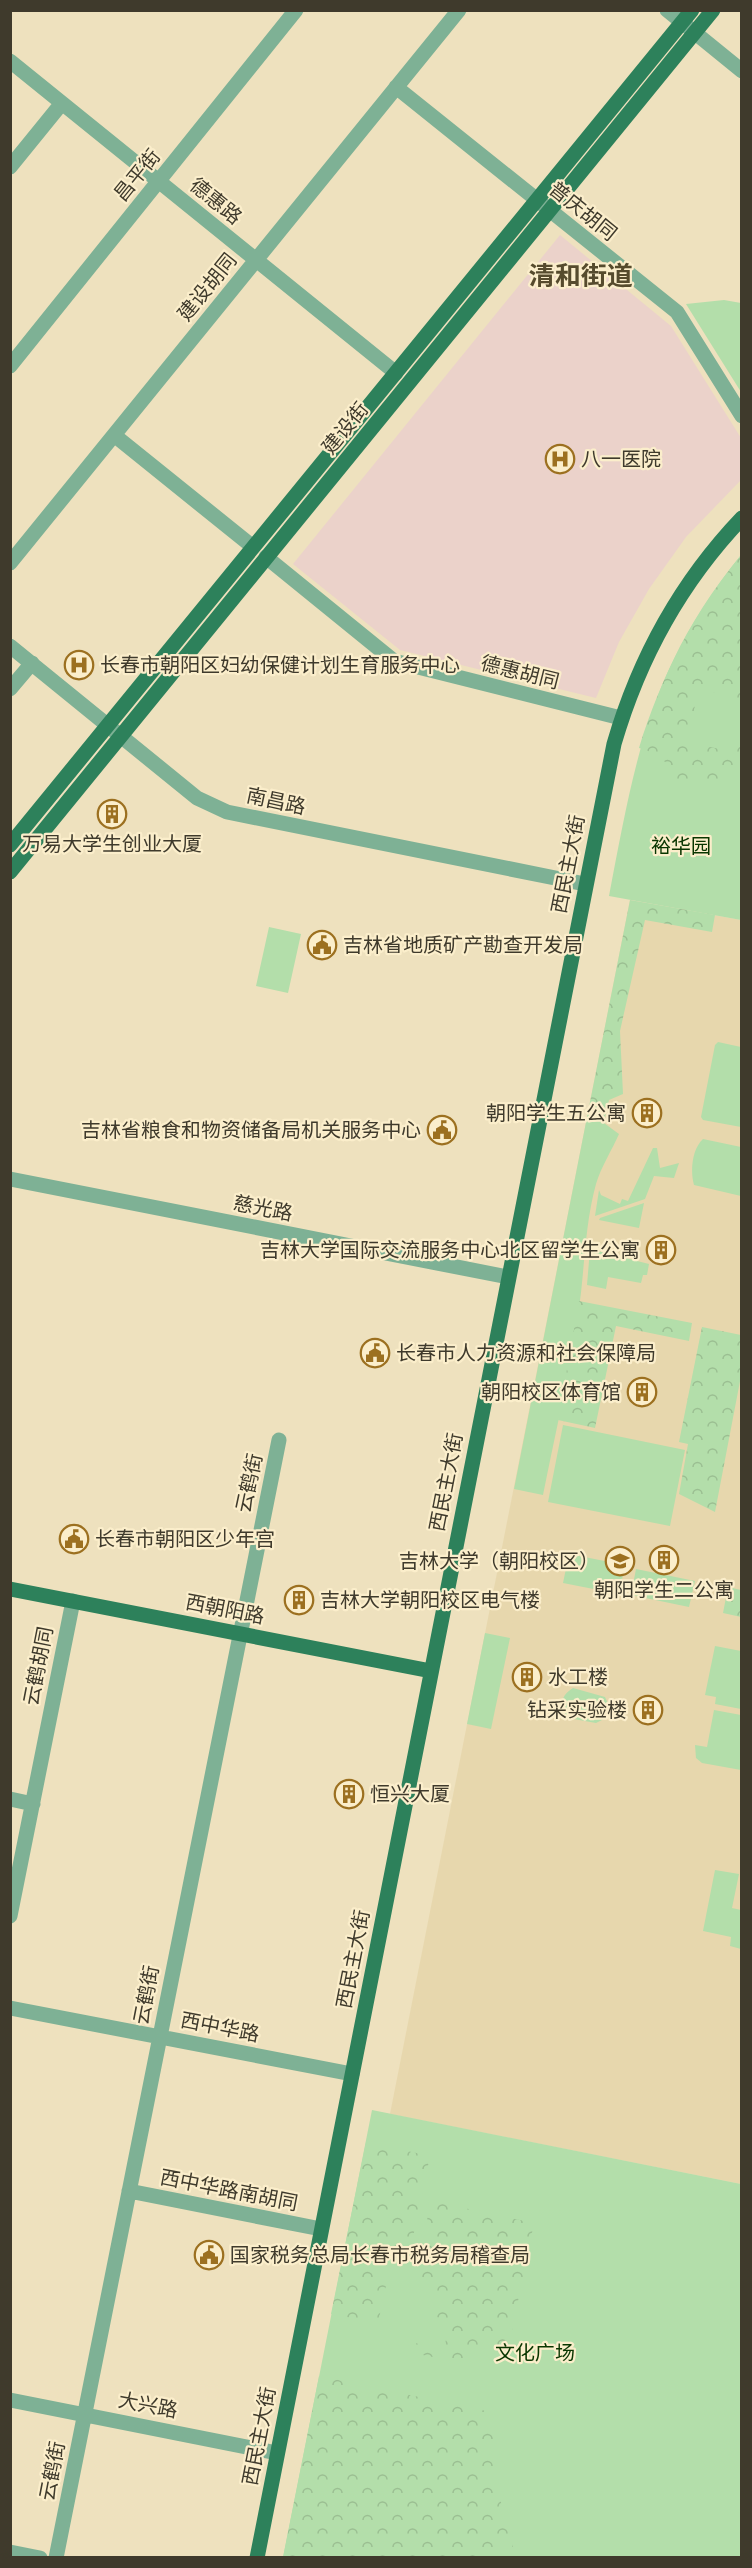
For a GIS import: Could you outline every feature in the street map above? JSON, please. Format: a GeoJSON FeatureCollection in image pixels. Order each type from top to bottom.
{"type":"FeatureCollection","features":[{"type":"Feature","properties":{"kind":"main road","name":"建设街"},"geometry":{"type":"LineString","coordinates":[[10,872],[713,10]]}},
{"type":"Feature","properties":{"kind":"main road","name":"建设街"},"geometry":{"type":"LineString","coordinates":[[10,845],[687,17]]}},
{"type":"Feature","properties":{"kind":"main road","name":"西民主大街"},"geometry":{"type":"LineString","coordinates":[[257,2558],[606,777],[621,718],[665,619],[703,562],[741,518]]}},
{"type":"Feature","properties":{"kind":"main road","name":"西朝阳路"},"geometry":{"type":"LineString","coordinates":[[10,1588],[431,1671]]}},
{"type":"Feature","properties":{"kind":"street","name":"昌平街"},"geometry":{"type":"LineString","coordinates":[[10,366],[296,10]]}},
{"type":"Feature","properties":{"kind":"street","name":"建设胡同"},"geometry":{"type":"LineString","coordinates":[[10,563],[459,10]]}},
{"type":"Feature","properties":{"kind":"street"},"geometry":{"type":"LineString","coordinates":[[667,10],[687,17],[695,33],[741,71]]}},
{"type":"Feature","properties":{"kind":"street","name":"德惠路"},"geometry":{"type":"LineString","coordinates":[[10,61],[396,373]]}},
{"type":"Feature","properties":{"kind":"street","name":"普庆胡同"},"geometry":{"type":"LineString","coordinates":[[396,87],[677,312],[741,416]]}},
{"type":"Feature","properties":{"kind":"street"},"geometry":{"type":"LineString","coordinates":[[10,166],[62,103]]}},
{"type":"Feature","properties":{"kind":"street"},"geometry":{"type":"LineString","coordinates":[[114,435],[254,547]]}},
{"type":"Feature","properties":{"kind":"street","name":"德惠胡同"},"geometry":{"type":"LineString","coordinates":[[267,557],[394,661],[621,718]]}},
{"type":"Feature","properties":{"kind":"street","name":"南昌路"},"geometry":{"type":"LineString","coordinates":[[10,646],[197,798],[227,812],[585,884]]}},
{"type":"Feature","properties":{"kind":"street"},"geometry":{"type":"LineString","coordinates":[[10,689],[32,663]]}},
{"type":"Feature","properties":{"kind":"street","name":"慈光路"},"geometry":{"type":"LineString","coordinates":[[10,1179],[508,1277]]}},
{"type":"Feature","properties":{"kind":"street","name":"云鹤街"},"geometry":{"type":"LineString","coordinates":[[56,2558],[279,1440]]}},
{"type":"Feature","properties":{"kind":"street","name":"云鹤胡同"},"geometry":{"type":"LineString","coordinates":[[10,1916],[72,1601]]}},
{"type":"Feature","properties":{"kind":"street"},"geometry":{"type":"LineString","coordinates":[[10,1799],[33,1804]]}},
{"type":"Feature","properties":{"kind":"street","name":"西中华路"},"geometry":{"type":"LineString","coordinates":[[10,2008],[352,2074]]}},
{"type":"Feature","properties":{"kind":"street","name":"西中华路南胡同"},"geometry":{"type":"LineString","coordinates":[[129,2191],[321,2229]]}},
{"type":"Feature","properties":{"kind":"street","name":"大兴路"},"geometry":{"type":"LineString","coordinates":[[10,2400],[277,2453]]}},
{"type":"Feature","properties":{"kind":"street"},"geometry":{"type":"LineString","coordinates":[[10,2552],[40,2558]]}},
{"type":"Feature","properties":{"kind":"shaded area","name":"八一医院"},"geometry":{"type":"Polygon","coordinates":[[[560,235],[671,326],[741,438],[741,480],[686,537],[649,589],[619,642],[596,698],[400,650],[293,564],[560,235]]]}},
{"type":"Feature","properties":{"kind":"shaded area","name":"吉林大学（朝阳校区）"},"geometry":{"type":"Polygon","coordinates":[[[630,900],[741,920],[741,2184],[390,2114],[630,900]]]}},
{"type":"Feature","properties":{"kind":"green space"},"geometry":{"type":"Polygon","coordinates":[[[724,300],[741,303],[741,392],[686,304],[724,300]]]}},
{"type":"Feature","properties":{"kind":"green space","name":"裕华园"},"geometry":{"type":"Polygon","coordinates":[[[741,555],[741,920],[609,896],[638,758],[666,676],[710,596],[741,555]]]}},
{"type":"Feature","properties":{"kind":"green space"},"geometry":{"type":"Polygon","coordinates":[[[741,555],[741,706],[727,704],[728,695],[698,689],[688,743],[731,751],[733,740],[741,741],[741,767],[725,777],[709,782],[673,784],[667,764],[658,756],[639,748],[658,696],[681,646],[708,600],[741,555]]]}},
{"type":"Feature","properties":{"kind":"green space"},"geometry":{"type":"Polygon","coordinates":[[[630,900],[715,915],[712,932],[645,920],[620,1031],[623,1094],[609,1100],[605,1117],[588,1112],[630,900]]]}},
{"type":"Feature","properties":{"kind":"green space"},"geometry":{"type":"Polygon","coordinates":[[[269,927],[301,934],[288,993],[256,986],[269,927]]]}},
{"type":"Feature","properties":{"kind":"green space"},"geometry":{"type":"Polygon","coordinates":[[[718,1042],[741,1047],[741,1127],[703,1120],[701,1117],[715,1045],[718,1042]]]}},
{"type":"Feature","properties":{"kind":"green space"},"geometry":{"type":"Polygon","coordinates":[[[588,1112],[605,1117],[604,1123],[619,1134],[598,1178],[592,1200],[574,1338],[543,1495],[514,1489],[588,1112]]]}},
{"type":"Feature","properties":{"kind":"green space"},"geometry":{"type":"Polygon","coordinates":[[[703,1139],[741,1147],[741,1196],[694,1185],[693,1160],[696,1148],[703,1139]]]}},
{"type":"Feature","properties":{"kind":"green space"},"geometry":{"type":"Polygon","coordinates":[[[653,1148],[657,1148],[660,1168],[679,1163],[674,1178],[654,1176],[645,1199],[595,1216],[599,1190],[601,1195],[620,1204],[622,1199],[628,1201],[653,1148]]]}},
{"type":"Feature","properties":{"kind":"green space"},"geometry":{"type":"Polygon","coordinates":[[[644,1203],[639,1228],[599,1220],[600,1218],[644,1203]]]}},
{"type":"Feature","properties":{"kind":"green space"},"geometry":{"type":"Polygon","coordinates":[[[590,1249],[649,1264],[647,1275],[643,1275],[641,1283],[608,1277],[606,1289],[587,1285],[590,1249]]]}},
{"type":"Feature","properties":{"kind":"green space"},"geometry":{"type":"Polygon","coordinates":[[[579,1301],[692,1323],[689,1341],[616,1326],[595,1428],[558,1420],[579,1301]]]}},
{"type":"Feature","properties":{"kind":"green space"},"geometry":{"type":"Polygon","coordinates":[[[702,1327],[741,1335],[741,1376],[715,1512],[679,1494],[688,1444],[679,1442],[702,1327]]]}},
{"type":"Feature","properties":{"kind":"green space"},"geometry":{"type":"Polygon","coordinates":[[[563,1425],[685,1450],[670,1526],[548,1502],[563,1425]]]}},
{"type":"Feature","properties":{"kind":"green space"},"geometry":{"type":"Polygon","coordinates":[[[569,1554],[625,1565],[619,1594],[563,1583],[569,1554]]]}},
{"type":"Feature","properties":{"kind":"green space"},"geometry":{"type":"Polygon","coordinates":[[[636,1569],[695,1581],[689,1607],[631,1595],[636,1569]]]}},
{"type":"Feature","properties":{"kind":"green space"},"geometry":{"type":"Polygon","coordinates":[[[728,1587],[741,1590],[741,1617],[723,1613],[728,1587]]]}},
{"type":"Feature","properties":{"kind":"green space"},"geometry":{"type":"Polygon","coordinates":[[[485,1633],[510,1638],[491,1729],[467,1724],[485,1633]]]}},
{"type":"Feature","properties":{"kind":"green space"},"geometry":{"type":"Polygon","coordinates":[[[715,1646],[741,1651],[741,1709],[715,1704],[716,1697],[705,1695],[715,1646]]]}},
{"type":"Feature","properties":{"kind":"green space"},"geometry":{"type":"Polygon","coordinates":[[[573,1688],[605,1697],[609,1706],[604,1719],[596,1723],[568,1718],[563,1710],[562,1702],[573,1688]]]}},
{"type":"Feature","properties":{"kind":"green space"},"geometry":{"type":"Polygon","coordinates":[[[714,1710],[741,1715],[741,1770],[702,1763],[696,1758],[695,1745],[707,1747],[714,1710]]]}},
{"type":"Feature","properties":{"kind":"green space"},"geometry":{"type":"Polygon","coordinates":[[[715,1870],[739,1874],[732,1908],[741,1910],[741,1949],[730,1946],[731,1937],[703,1931],[715,1870]]]}},
{"type":"Feature","properties":{"kind":"green space","name":"文化广场"},"geometry":{"type":"Polygon","coordinates":[[[372,2110],[741,2184],[741,2557],[283,2558],[372,2110]]]}},
{"type":"Feature","properties":{"kind":"green space"},"geometry":{"type":"Polygon","coordinates":[[[366,2142],[430,2156],[407,2266],[391,2263],[378,2323],[331,2314],[366,2142]]]}},
{"type":"Feature","properties":{"kind":"green space"},"geometry":{"type":"Polygon","coordinates":[[[431,2201],[534,2223],[508,2350],[481,2345],[477,2366],[413,2353],[415,2343],[444,2349],[450,2320],[431,2316],[437,2286],[414,2282],[431,2201]]]}},
{"type":"Feature","properties":{"kind":"green space"},"geometry":{"type":"Polygon","coordinates":[[[319,2376],[496,2413],[494,2448],[497,2481],[513,2547],[475,2557],[283,2557],[319,2376]]]}},
{"type":"Feature","properties":{"kind":"place","name":"八一医院"},"geometry":{"type":"Point","coordinates":[560,459]}},
{"type":"Feature","properties":{"kind":"place","name":"长春市朝阳区妇幼保健计划生育服务中心"},"geometry":{"type":"Point","coordinates":[79,665]}},
{"type":"Feature","properties":{"kind":"place","name":"万易大学生创业大厦"},"geometry":{"type":"Point","coordinates":[112,814]}},
{"type":"Feature","properties":{"kind":"place","name":"吉林省地质矿产勘查开发局"},"geometry":{"type":"Point","coordinates":[322,945]}},
{"type":"Feature","properties":{"kind":"place","name":"朝阳学生五公寓"},"geometry":{"type":"Point","coordinates":[647,1113]}},
{"type":"Feature","properties":{"kind":"place","name":"吉林省粮食和物资储备局机关服务中心"},"geometry":{"type":"Point","coordinates":[442,1130]}},
{"type":"Feature","properties":{"kind":"place","name":"吉林大学国际交流服务中心北区留学生公寓"},"geometry":{"type":"Point","coordinates":[661,1250]}},
{"type":"Feature","properties":{"kind":"place","name":"长春市人力资源和社会保障局"},"geometry":{"type":"Point","coordinates":[375,1353]}},
{"type":"Feature","properties":{"kind":"place","name":"朝阳校区体育馆"},"geometry":{"type":"Point","coordinates":[642,1392]}},
{"type":"Feature","properties":{"kind":"place","name":"长春市朝阳区少年宫"},"geometry":{"type":"Point","coordinates":[74,1539]}},
{"type":"Feature","properties":{"kind":"place","name":"朝阳学生二公寓"},"geometry":{"type":"Point","coordinates":[664,1560]}},
{"type":"Feature","properties":{"kind":"place","name":"吉林大学（朝阳校区）"},"geometry":{"type":"Point","coordinates":[620,1561]}},
{"type":"Feature","properties":{"kind":"place","name":"吉林大学朝阳校区电气楼"},"geometry":{"type":"Point","coordinates":[299,1600]}},
{"type":"Feature","properties":{"kind":"place","name":"水工楼"},"geometry":{"type":"Point","coordinates":[527,1677]}},
{"type":"Feature","properties":{"kind":"place","name":"钻采实验楼"},"geometry":{"type":"Point","coordinates":[648,1710]}},
{"type":"Feature","properties":{"kind":"place","name":"恒兴大厦"},"geometry":{"type":"Point","coordinates":[349,1794]}},
{"type":"Feature","properties":{"kind":"place","name":"国家税务总局长春市税务局稽查局"},"geometry":{"type":"Point","coordinates":[209,2255]}},
{"type":"Feature","properties":{"kind":"district","name":"清和街道"},"geometry":{"type":"Point","coordinates":[581,276]}}]}
